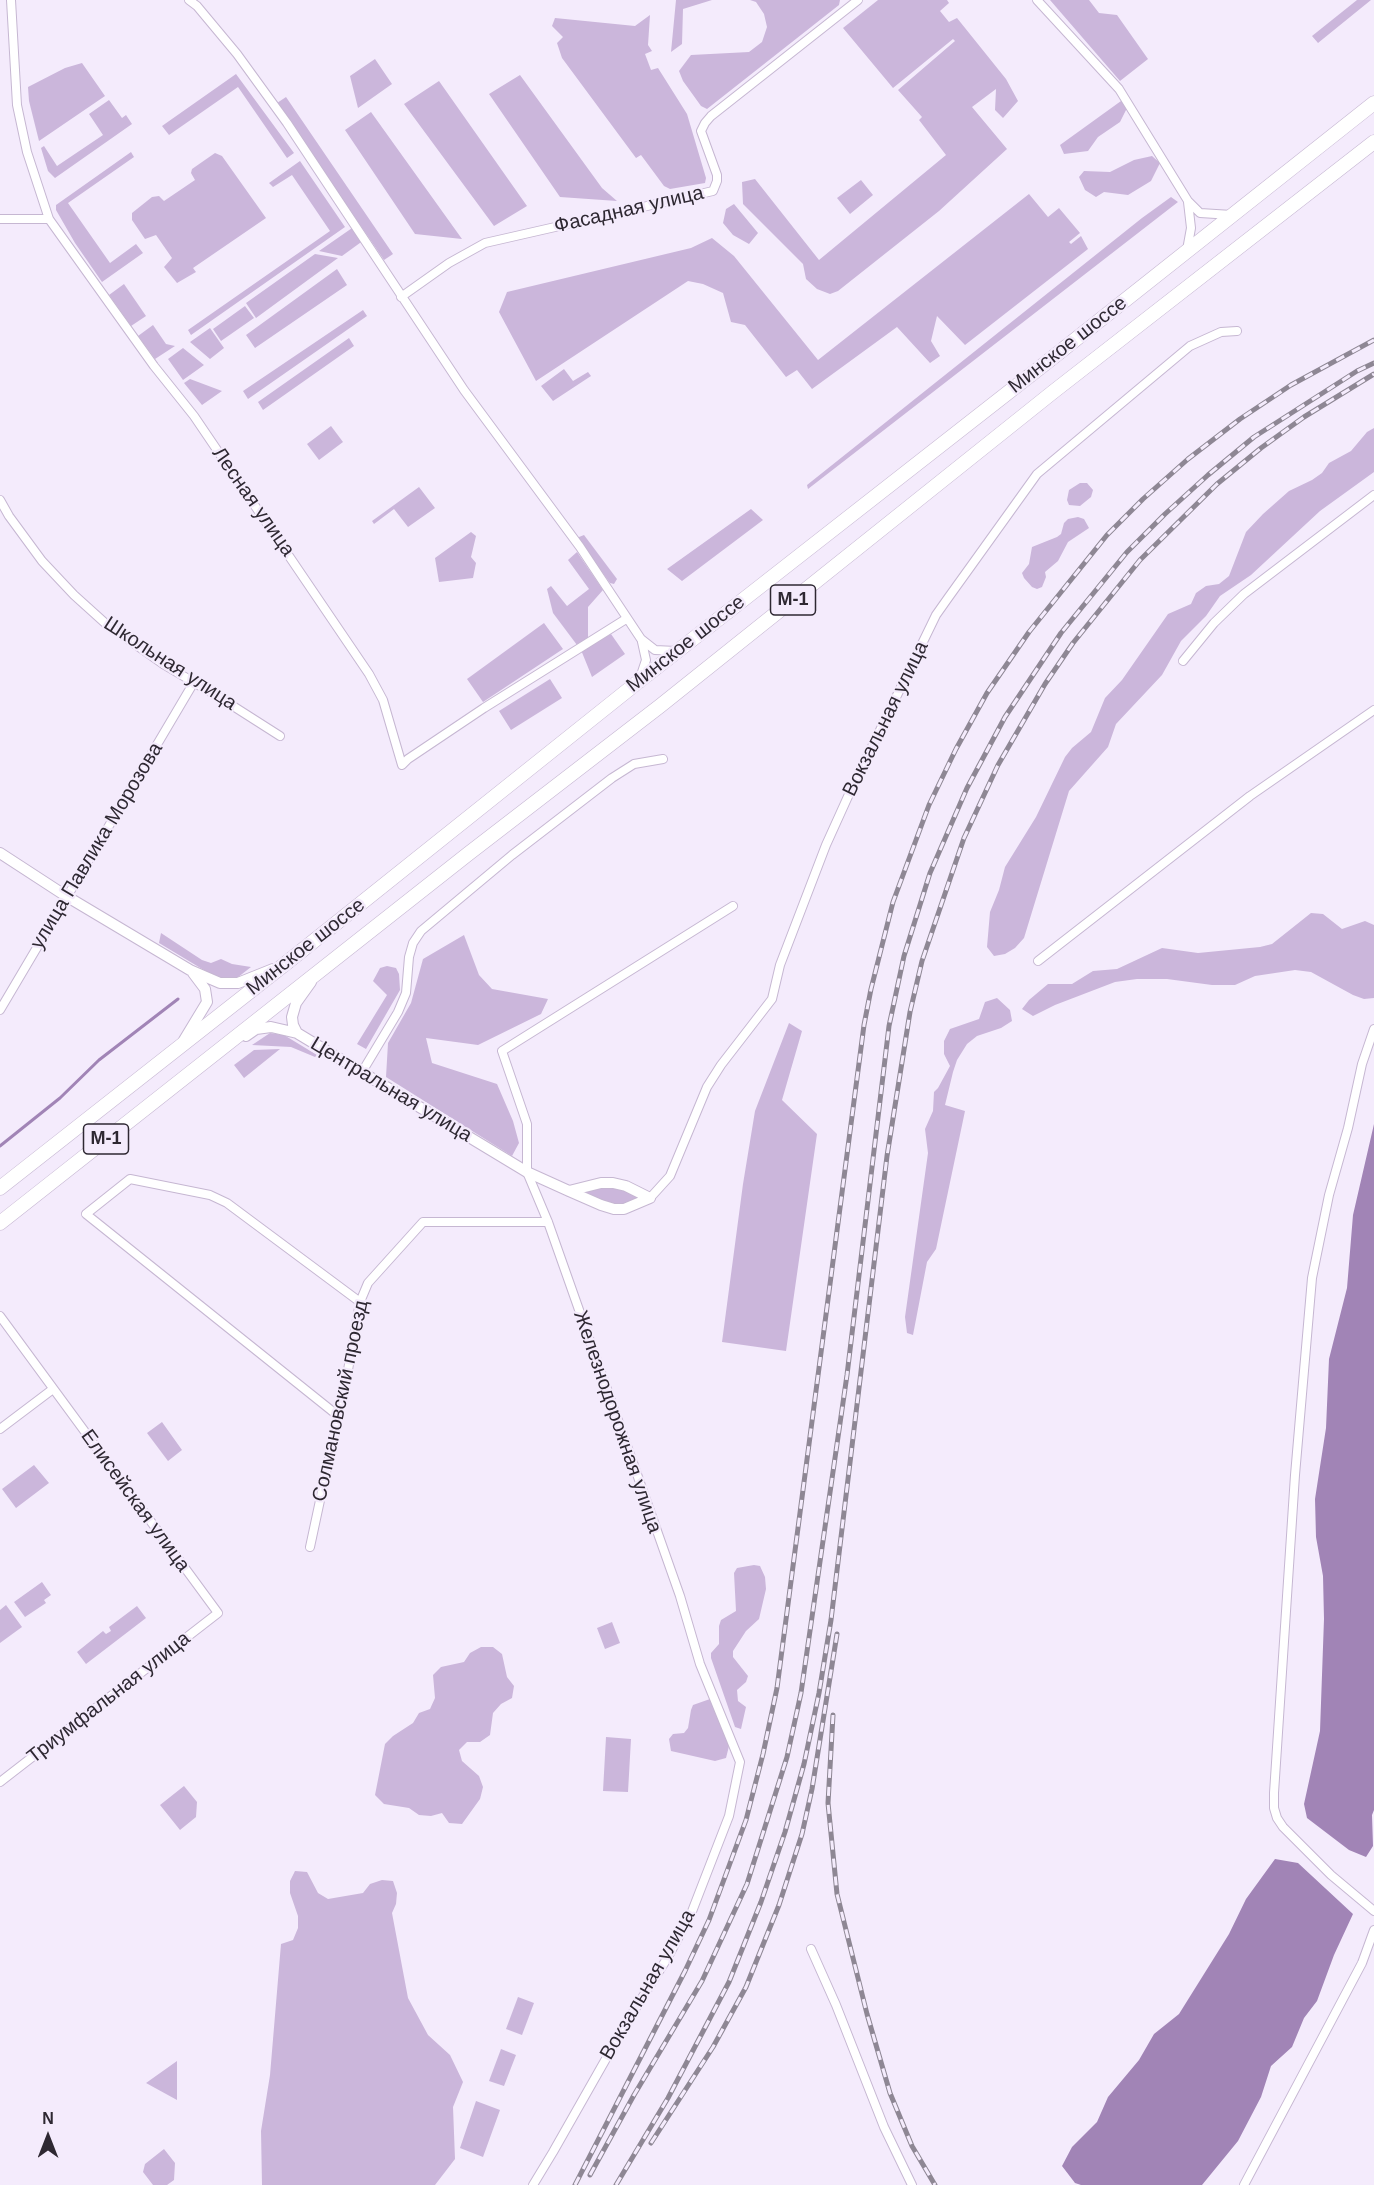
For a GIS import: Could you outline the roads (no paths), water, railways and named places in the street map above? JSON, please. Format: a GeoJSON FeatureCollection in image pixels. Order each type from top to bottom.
{"type":"FeatureCollection","features":[{"type":"Feature","properties":{"kind":"highway","name":"Минское шоссе"},"geometry":{"type":"LineString","coordinates":[[0,1188],[677,651],[1374,103]]}},
{"type":"Feature","properties":{"kind":"highway","name":"Минское шоссе"},"geometry":{"type":"LineString","coordinates":[[0,1223],[322,968],[660,706],[1053,392],[1374,142]]}},
{"type":"Feature","properties":{"kind":"street","name":"Лесная улица"},"geometry":{"type":"LineString","coordinates":[[11,0],[17,105],[27,152],[49,219],[154,366],[194,416],[369,674],[382,700],[402,765],[483,708],[626,619]]}},
{"type":"Feature","properties":{"kind":"street"},"geometry":{"type":"LineString","coordinates":[[189,0],[197,6],[237,54],[377,257],[401,297],[486,421],[580,547],[645,649],[645,667],[638,682]]}},
{"type":"Feature","properties":{"kind":"street","name":"Фасадная улица"},"geometry":{"type":"LineString","coordinates":[[401,297],[449,263],[485,243],[713,191],[717,175],[701,131],[705,123],[858,0]]}},
{"type":"Feature","properties":{"kind":"street"},"geometry":{"type":"LineString","coordinates":[[1037,0],[1119,90],[1188,201],[1200,213],[1232,214]]}},
{"type":"Feature","properties":{"kind":"street"},"geometry":{"type":"LineString","coordinates":[[1187,250],[1191,228],[1188,201]]}},
{"type":"Feature","properties":{"kind":"street"},"geometry":{"type":"LineString","coordinates":[[0,219],[49,219]]}},
{"type":"Feature","properties":{"kind":"street","name":"Вокзальная улица"},"geometry":{"type":"LineString","coordinates":[[650,1198],[670,1176],[707,1087],[720,1065],[772,999],[780,965],[831,835],[936,615],[1037,474],[1190,346],[1221,332],[1237,331]]}},
{"type":"Feature","properties":{"kind":"street"},"geometry":{"type":"LineString","coordinates":[[1183,661],[1214,623],[1244,594],[1374,495]]}},
{"type":"Feature","properties":{"kind":"street","name":"Школьная улица"},"geometry":{"type":"LineString","coordinates":[[0,500],[42,561],[74,595],[105,622],[139,648],[280,736]]}},
{"type":"Feature","properties":{"kind":"street"},"geometry":{"type":"LineString","coordinates":[[640,639],[655,650],[677,651]]}},
{"type":"Feature","properties":{"kind":"street","name":"улица Павлика Морозова"},"geometry":{"type":"LineString","coordinates":[[0,1010],[194,682]]}},
{"type":"Feature","properties":{"kind":"street"},"geometry":{"type":"LineString","coordinates":[[1038,961],[1251,796],[1374,710]]}},
{"type":"Feature","properties":{"kind":"street"},"geometry":{"type":"LineString","coordinates":[[362,1072],[398,1012],[406,993],[409,957],[413,943],[421,931],[512,855],[612,778],[634,764],[663,759]]}},
{"type":"Feature","properties":{"kind":"street"},"geometry":{"type":"LineString","coordinates":[[0,853],[66,896],[190,970],[220,983],[238,983],[285,964]]}},
{"type":"Feature","properties":{"kind":"street"},"geometry":{"type":"LineString","coordinates":[[527,1172],[527,1124],[502,1051],[733,906]]}},
{"type":"Feature","properties":{"kind":"street"},"geometry":{"type":"LineString","coordinates":[[297,1033],[292,1017],[296,1003],[322,968]]}},
{"type":"Feature","properties":{"kind":"street"},"geometry":{"type":"LineString","coordinates":[[180,1047],[207,1002],[205,989],[198,977],[190,970]]}},
{"type":"Feature","properties":{"kind":"street","name":"Центральная улица"},"geometry":{"type":"LineString","coordinates":[[211,1056],[256,1029],[271,1027],[297,1033],[527,1172],[614,1209],[633,1206],[650,1198]]}},
{"type":"Feature","properties":{"kind":"street"},"geometry":{"type":"LineString","coordinates":[[1374,1029],[1362,1064],[1348,1128],[1329,1195],[1312,1278],[1287,1592],[1274,1793],[1274,1808],[1283,1827],[1331,1875],[1374,1911]]}},
{"type":"Feature","properties":{"kind":"street","name":"Железнодорожная улица"},"geometry":{"type":"LineString","coordinates":[[527,1172],[548,1222],[705,1673]]}},
{"type":"Feature","properties":{"kind":"street"},"geometry":{"type":"LineString","coordinates":[[337,1415],[86,1214],[130,1179],[210,1195],[227,1203],[360,1302]]}},
{"type":"Feature","properties":{"kind":"street"},"geometry":{"type":"LineString","coordinates":[[569,1191],[601,1183],[613,1183],[626,1186],[650,1198]]}},
{"type":"Feature","properties":{"kind":"street","name":"Солмановский проезд"},"geometry":{"type":"LineString","coordinates":[[310,1547],[348,1370],[360,1302],[368,1283],[423,1222],[548,1222]]}},
{"type":"Feature","properties":{"kind":"street","name":"Елисейская улица"},"geometry":{"type":"LineString","coordinates":[[0,1316],[218,1613]]}},
{"type":"Feature","properties":{"kind":"street"},"geometry":{"type":"LineString","coordinates":[[0,1429],[53,1389]]}},
{"type":"Feature","properties":{"kind":"street","name":"Триумфальная улица"},"geometry":{"type":"LineString","coordinates":[[0,1782],[218,1613]]}},
{"type":"Feature","properties":{"kind":"street","name":"Вокзальная улица"},"geometry":{"type":"LineString","coordinates":[[532,2185],[628,2020],[668,1958],[691,1914],[729,1816],[740,1762],[705,1673]]}},
{"type":"Feature","properties":{"kind":"street"},"geometry":{"type":"LineString","coordinates":[[1244,2185],[1362,1963],[1374,1930]]}},
{"type":"Feature","properties":{"kind":"street"},"geometry":{"type":"LineString","coordinates":[[811,1949],[836,2005],[884,2127],[912,2185]]}},
{"type":"Feature","properties":{"kind":"waterway"},"geometry":{"type":"LineString","coordinates":[[0,1146],[60,1098],[99,1060],[178,999]]}},
{"type":"Feature","properties":{"kind":"railway"},"geometry":{"type":"LineString","coordinates":[[575,2185],[709,1920],[746,1820],[763,1754],[777,1688],[864,1025],[893,902],[929,805],[987,693],[1029,632],[1107,535],[1188,459],[1240,419],[1291,385],[1374,340]]}},
{"type":"Feature","properties":{"kind":"railway"},"geometry":{"type":"LineString","coordinates":[[590,2175],[634,2095],[702,1981],[747,1884],[787,1757],[801,1693],[847,1375],[889,1026],[904,956],[930,873],[967,788],[1005,717],[1061,633],[1127,552],[1208,475],[1254,437],[1357,371],[1374,363]]}},
{"type":"Feature","properties":{"kind":"railway"},"geometry":{"type":"LineString","coordinates":[[616,2185],[668,2098],[729,1982],[761,1902],[785,1832],[804,1764],[831,1620],[887,1156],[910,1012],[922,961],[964,838],[998,765],[1045,684],[1073,643],[1140,560],[1217,484],[1261,448],[1304,417],[1374,374]]}},
{"type":"Feature","properties":{"kind":"railway"},"geometry":{"type":"LineString","coordinates":[[651,2143],[713,2047],[746,1987],[779,1905],[802,1834],[812,1789],[837,1634]]}},
{"type":"Feature","properties":{"kind":"railway"},"geometry":{"type":"LineString","coordinates":[[833,1715],[828,1803],[837,1894],[867,2014],[890,2093],[912,2146],[935,2185]]}}]}
